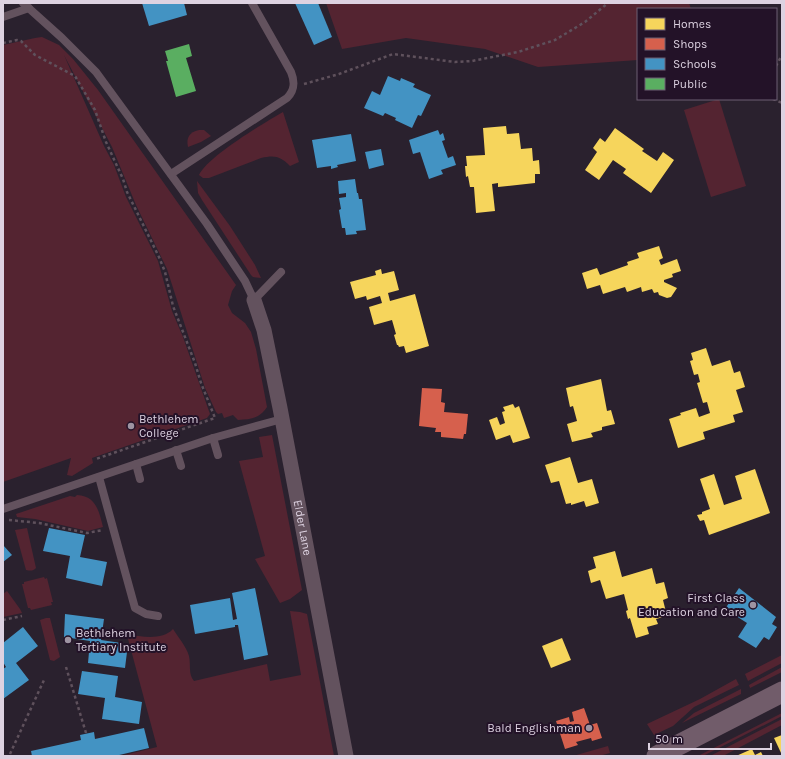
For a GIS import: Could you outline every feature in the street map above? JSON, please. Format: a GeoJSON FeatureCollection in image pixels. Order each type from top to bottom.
{"type":"FeatureCollection","features":[{"type":"Feature","properties":{"kind":"main road"},"geometry":{"type":"LineString","coordinates":[[657,756],[782,692]]}},
{"type":"Feature","properties":{"kind":"street","name":"Elder Lane"},"geometry":{"type":"LineString","coordinates":[[254,300],[264,330],[282,419],[346,756]]}},
{"type":"Feature","properties":{"kind":"lane"},"geometry":{"type":"LineString","coordinates":[[171,174],[291,94],[294,87],[294,79],[291,72],[252,3]]}},
{"type":"Feature","properties":{"kind":"lane"},"geometry":{"type":"LineString","coordinates":[[3,17],[26,6],[62,38],[96,72],[171,174],[226,253],[245,281],[254,300],[281,272]]}},
{"type":"Feature","properties":{"kind":"lane"},"geometry":{"type":"LineString","coordinates":[[3,509],[213,438],[282,419]]}},
{"type":"Feature","properties":{"kind":"lane"},"geometry":{"type":"LineString","coordinates":[[213,438],[218,455]]}},
{"type":"Feature","properties":{"kind":"lane"},"geometry":{"type":"LineString","coordinates":[[176,450],[181,466]]}},
{"type":"Feature","properties":{"kind":"lane"},"geometry":{"type":"LineString","coordinates":[[136,464],[140,479]]}},
{"type":"Feature","properties":{"kind":"lane"},"geometry":{"type":"LineString","coordinates":[[99,477],[135,608],[146,614],[158,616]]}},
{"type":"Feature","properties":{"kind":"path"},"geometry":{"type":"LineString","coordinates":[[294,87],[339,74],[393,54],[456,62],[472,61],[518,52],[555,40],[585,22],[608,3]]}},
{"type":"Feature","properties":{"kind":"path"},"geometry":{"type":"LineString","coordinates":[[3,43],[17,40],[21,41],[35,55],[52,62],[75,76],[95,110],[106,142],[127,192],[159,257],[173,306],[215,418],[96,459]]}},
{"type":"Feature","properties":{"kind":"path"},"geometry":{"type":"LineString","coordinates":[[777,64],[782,55]]}},
{"type":"Feature","properties":{"kind":"path"},"geometry":{"type":"LineString","coordinates":[[5,520],[39,523],[87,534],[113,528]]}},
{"type":"Feature","properties":{"kind":"path"},"geometry":{"type":"LineString","coordinates":[[3,620],[22,616]]}},
{"type":"Feature","properties":{"kind":"path"},"geometry":{"type":"LineString","coordinates":[[66,667],[86,733]]}},
{"type":"Feature","properties":{"kind":"path"},"geometry":{"type":"LineString","coordinates":[[10,754],[44,680]]}},
{"type":"Feature","properties":{"kind":"shaded area"},"geometry":{"type":"Polygon","coordinates":[[[326,3],[689,3],[691,8],[637,8],[637,60],[538,67],[485,49],[406,38],[342,49],[326,3]]]}},
{"type":"Feature","properties":{"kind":"shaded area"},"geometry":{"type":"Polygon","coordinates":[[[42,37],[59,45],[73,59],[98,90],[236,285],[232,291],[228,305],[232,313],[245,323],[251,332],[256,349],[267,407],[261,414],[254,418],[238,420],[233,415],[224,418],[222,413],[218,414],[216,412],[205,388],[167,269],[136,205],[112,147],[64,55],[104,146],[114,165],[126,197],[158,261],[172,311],[183,337],[210,414],[207,418],[92,458],[93,463],[72,476],[67,475],[71,458],[3,482],[3,45],[42,37]]]}},
{"type":"Feature","properties":{"kind":"shaded area"},"geometry":{"type":"Polygon","coordinates":[[[719,100],[746,186],[711,197],[684,110],[719,100]]]}},
{"type":"Feature","properties":{"kind":"shaded area"},"geometry":{"type":"Polygon","coordinates":[[[283,112],[299,162],[290,166],[280,158],[266,157],[209,178],[203,178],[199,175],[204,167],[225,150],[250,132],[283,112]]]}},
{"type":"Feature","properties":{"kind":"shaded area"},"geometry":{"type":"Polygon","coordinates":[[[204,130],[211,136],[188,147],[187,141],[189,136],[193,132],[204,130]]]}},
{"type":"Feature","properties":{"kind":"shaded area"},"geometry":{"type":"Polygon","coordinates":[[[197,181],[230,226],[255,265],[261,278],[253,277],[251,275],[202,200],[198,193],[197,181]]]}},
{"type":"Feature","properties":{"kind":"shaded area"},"geometry":{"type":"Polygon","coordinates":[[[272,435],[302,590],[290,599],[280,603],[255,559],[265,556],[239,461],[263,457],[259,437],[272,435]]]}},
{"type":"Feature","properties":{"kind":"shaded area"},"geometry":{"type":"Polygon","coordinates":[[[77,495],[89,498],[93,501],[100,515],[103,527],[88,531],[35,519],[17,517],[16,514],[70,496],[75,497],[77,495]]]}},
{"type":"Feature","properties":{"kind":"shaded area"},"geometry":{"type":"Polygon","coordinates":[[[27,528],[36,568],[34,570],[26,570],[15,530],[27,528]]]}},
{"type":"Feature","properties":{"kind":"shaded area"},"geometry":{"type":"Polygon","coordinates":[[[44,577],[45,579],[47,578],[53,602],[51,602],[52,605],[31,610],[28,608],[22,584],[24,584],[24,582],[44,577]]]}},
{"type":"Feature","properties":{"kind":"shaded area"},"geometry":{"type":"Polygon","coordinates":[[[7,591],[22,613],[3,617],[3,594],[7,591]]]}},
{"type":"Feature","properties":{"kind":"shaded area"},"geometry":{"type":"Polygon","coordinates":[[[290,611],[307,614],[334,756],[121,756],[157,747],[127,635],[152,637],[163,635],[173,629],[188,652],[191,675],[194,681],[267,664],[270,681],[301,675],[290,611]]]}},
{"type":"Feature","properties":{"kind":"shaded area"},"geometry":{"type":"Polygon","coordinates":[[[50,618],[60,657],[54,661],[50,660],[40,620],[50,618]]]}},
{"type":"Feature","properties":{"kind":"shaded area"},"geometry":{"type":"Polygon","coordinates":[[[782,655],[782,663],[748,681],[745,674],[782,655]]]}},
{"type":"Feature","properties":{"kind":"shaded area"},"geometry":{"type":"Polygon","coordinates":[[[782,667],[782,672],[750,688],[749,685],[782,667]]]}},
{"type":"Feature","properties":{"kind":"shaded area"},"geometry":{"type":"Polygon","coordinates":[[[736,679],[739,685],[694,707],[673,726],[654,735],[647,724],[700,699],[736,679]]]}},
{"type":"Feature","properties":{"kind":"shaded area"},"geometry":{"type":"Polygon","coordinates":[[[741,689],[741,694],[682,723],[694,713],[741,689]]]}},
{"type":"Feature","properties":{"kind":"shaded area"},"geometry":{"type":"Polygon","coordinates":[[[782,713],[782,716],[703,756],[698,756],[782,713]]]}},
{"type":"Feature","properties":{"kind":"shaded area"},"geometry":{"type":"Polygon","coordinates":[[[782,719],[782,725],[723,756],[710,756],[782,719]]]}},
{"type":"Feature","properties":{"kind":"shaded area"},"geometry":{"type":"Polygon","coordinates":[[[608,746],[610,753],[599,756],[573,756],[608,746]]]}},
{"type":"Feature","properties":{"kind":"building: Homes"},"geometry":{"type":"Polygon","coordinates":[[[506,126],[507,134],[519,133],[521,149],[532,148],[533,161],[539,160],[540,174],[535,174],[535,183],[498,187],[498,183],[492,184],[495,211],[476,213],[474,187],[470,187],[468,176],[466,177],[466,156],[485,155],[483,128],[506,126]]]}},
{"type":"Feature","properties":{"kind":"building: Homes"},"geometry":{"type":"Polygon","coordinates":[[[615,128],[644,149],[642,151],[657,161],[663,152],[674,160],[651,193],[623,173],[626,169],[613,160],[599,180],[585,170],[597,152],[593,148],[600,138],[605,142],[615,128]]]}},
{"type":"Feature","properties":{"kind":"building: Homes"},"geometry":{"type":"Polygon","coordinates":[[[659,246],[663,258],[659,260],[661,265],[677,259],[681,271],[672,274],[673,277],[664,280],[664,282],[677,288],[671,297],[667,298],[659,295],[658,292],[654,293],[652,289],[642,292],[641,287],[627,292],[625,287],[603,294],[600,285],[587,289],[582,273],[597,268],[600,275],[628,265],[627,262],[639,258],[637,253],[659,246]]]}},
{"type":"Feature","properties":{"kind":"building: Homes"},"geometry":{"type":"Polygon","coordinates":[[[381,269],[382,274],[394,271],[399,290],[388,293],[390,301],[415,294],[429,346],[406,353],[404,346],[399,347],[397,345],[392,320],[374,325],[369,307],[382,303],[380,296],[367,300],[366,296],[355,299],[350,282],[376,275],[375,271],[381,269]]]}},
{"type":"Feature","properties":{"kind":"building: Homes"},"geometry":{"type":"Polygon","coordinates":[[[706,348],[712,366],[730,360],[734,373],[740,371],[745,387],[736,390],[743,412],[733,415],[735,422],[703,432],[705,439],[678,448],[669,419],[681,415],[680,413],[696,408],[699,417],[710,413],[707,402],[703,403],[697,383],[700,382],[698,374],[694,375],[690,361],[693,360],[691,353],[706,348]]]}},
{"type":"Feature","properties":{"kind":"building: Homes"},"geometry":{"type":"Polygon","coordinates":[[[601,379],[607,411],[611,410],[615,424],[602,427],[602,430],[591,433],[593,437],[572,442],[567,424],[577,421],[573,406],[570,407],[566,388],[601,379]]]}},
{"type":"Feature","properties":{"kind":"building: Homes"},"geometry":{"type":"Polygon","coordinates":[[[513,404],[515,408],[519,406],[530,438],[513,443],[510,435],[496,440],[489,420],[497,417],[500,425],[505,423],[502,412],[505,411],[503,407],[513,404]]]}},
{"type":"Feature","properties":{"kind":"building: Homes"},"geometry":{"type":"Polygon","coordinates":[[[570,457],[578,483],[592,479],[599,503],[586,507],[584,501],[571,505],[571,503],[566,504],[559,481],[551,483],[545,465],[570,457]]]}},
{"type":"Feature","properties":{"kind":"building: Homes"},"geometry":{"type":"Polygon","coordinates":[[[755,469],[770,513],[709,535],[704,520],[700,521],[697,515],[710,509],[700,479],[714,474],[724,505],[742,499],[735,476],[755,469]]]}},
{"type":"Feature","properties":{"kind":"building: Homes"},"geometry":{"type":"Polygon","coordinates":[[[615,551],[622,577],[652,568],[656,584],[664,582],[668,598],[663,600],[667,616],[656,619],[658,624],[647,627],[649,634],[636,638],[630,618],[628,619],[626,611],[628,610],[624,594],[606,599],[600,580],[591,583],[588,571],[596,568],[593,557],[615,551]]]}},
{"type":"Feature","properties":{"kind":"building: Homes"},"geometry":{"type":"Polygon","coordinates":[[[562,638],[571,660],[551,668],[542,646],[562,638]]]}},
{"type":"Feature","properties":{"kind":"building: Homes"},"geometry":{"type":"Polygon","coordinates":[[[782,735],[782,755],[774,738],[782,735]]]}},
{"type":"Feature","properties":{"kind":"building: Homes"},"geometry":{"type":"Polygon","coordinates":[[[752,749],[755,755],[761,752],[763,756],[736,756],[752,749]]]}},
{"type":"Feature","properties":{"kind":"building: Shops"},"geometry":{"type":"Polygon","coordinates":[[[422,388],[442,389],[441,402],[445,403],[444,412],[468,414],[466,434],[464,434],[463,439],[441,437],[441,432],[435,432],[436,428],[419,426],[422,388]]]}},
{"type":"Feature","properties":{"kind":"building: Shops"},"geometry":{"type":"Polygon","coordinates":[[[584,708],[590,725],[597,723],[602,738],[592,741],[591,738],[576,742],[578,745],[565,749],[556,721],[569,717],[570,722],[574,721],[572,712],[584,708]]]}},
{"type":"Feature","properties":{"kind":"building: Schools"},"geometry":{"type":"Polygon","coordinates":[[[142,3],[184,3],[187,15],[149,26],[142,3]]]}},
{"type":"Feature","properties":{"kind":"building: Schools"},"geometry":{"type":"Polygon","coordinates":[[[295,3],[318,3],[332,37],[314,45],[295,3]]]}},
{"type":"Feature","properties":{"kind":"building: Schools"},"geometry":{"type":"Polygon","coordinates":[[[388,76],[400,81],[401,78],[415,84],[413,87],[431,95],[421,116],[418,115],[412,128],[395,120],[396,118],[385,113],[383,116],[364,108],[372,91],[380,95],[388,76]]]}},
{"type":"Feature","properties":{"kind":"building: Schools"},"geometry":{"type":"Polygon","coordinates":[[[438,130],[440,135],[443,133],[445,140],[442,141],[448,158],[453,156],[456,165],[441,170],[443,174],[429,179],[420,152],[413,154],[409,140],[438,130]]]}},
{"type":"Feature","properties":{"kind":"building: Schools"},"geometry":{"type":"Polygon","coordinates":[[[351,134],[356,161],[337,165],[338,167],[331,169],[331,166],[317,168],[312,140],[351,134]]]}},
{"type":"Feature","properties":{"kind":"building: Schools"},"geometry":{"type":"Polygon","coordinates":[[[381,149],[384,165],[369,169],[365,152],[381,149]]]}},
{"type":"Feature","properties":{"kind":"building: Schools"},"geometry":{"type":"Polygon","coordinates":[[[355,179],[359,199],[362,199],[366,230],[356,231],[357,234],[346,235],[345,228],[342,228],[339,198],[346,197],[346,193],[339,194],[338,181],[355,179]]]}},
{"type":"Feature","properties":{"kind":"building: Schools"},"geometry":{"type":"Polygon","coordinates":[[[49,528],[85,535],[80,557],[107,562],[102,586],[66,578],[70,556],[43,551],[49,528]]]}},
{"type":"Feature","properties":{"kind":"building: Schools"},"geometry":{"type":"Polygon","coordinates":[[[3,545],[12,555],[3,562],[3,545]]]}},
{"type":"Feature","properties":{"kind":"building: Schools"},"geometry":{"type":"Polygon","coordinates":[[[255,588],[268,655],[244,660],[238,625],[235,625],[235,627],[195,634],[190,605],[230,598],[233,620],[237,619],[232,593],[255,588]]]}},
{"type":"Feature","properties":{"kind":"building: Schools"},"geometry":{"type":"Polygon","coordinates":[[[739,588],[776,617],[772,624],[777,627],[769,640],[764,637],[756,648],[738,637],[747,623],[725,609],[739,588]]]}},
{"type":"Feature","properties":{"kind":"building: Schools"},"geometry":{"type":"Polygon","coordinates":[[[65,614],[104,619],[101,640],[128,644],[125,668],[88,663],[90,641],[64,637],[65,614]]]}},
{"type":"Feature","properties":{"kind":"building: Schools"},"geometry":{"type":"Polygon","coordinates":[[[23,627],[38,646],[16,663],[29,680],[3,699],[3,669],[6,667],[3,662],[3,643],[23,627]]]}},
{"type":"Feature","properties":{"kind":"building: Schools"},"geometry":{"type":"Polygon","coordinates":[[[82,671],[118,676],[115,697],[142,702],[139,724],[102,719],[105,698],[78,694],[82,671]]]}},
{"type":"Feature","properties":{"kind":"building: Schools"},"geometry":{"type":"Polygon","coordinates":[[[144,728],[149,748],[115,756],[32,756],[31,751],[81,740],[80,735],[94,732],[95,739],[144,728]]]}},
{"type":"Feature","properties":{"kind":"building: Public"},"geometry":{"type":"Polygon","coordinates":[[[189,44],[192,56],[186,58],[196,91],[176,97],[166,61],[168,61],[165,51],[189,44]]]}},
{"type":"Feature","properties":{"kind":"place","name":"Bethlehem College"},"geometry":{"type":"Point","coordinates":[131,426]}},
{"type":"Feature","properties":{"kind":"place","name":"First Class Education and Care"},"geometry":{"type":"Point","coordinates":[753,605]}},
{"type":"Feature","properties":{"kind":"place","name":"Bethlehem Tertiary Institute"},"geometry":{"type":"Point","coordinates":[68,640]}},
{"type":"Feature","properties":{"kind":"place","name":"Bald Englishman"},"geometry":{"type":"Point","coordinates":[589,728]}}]}
